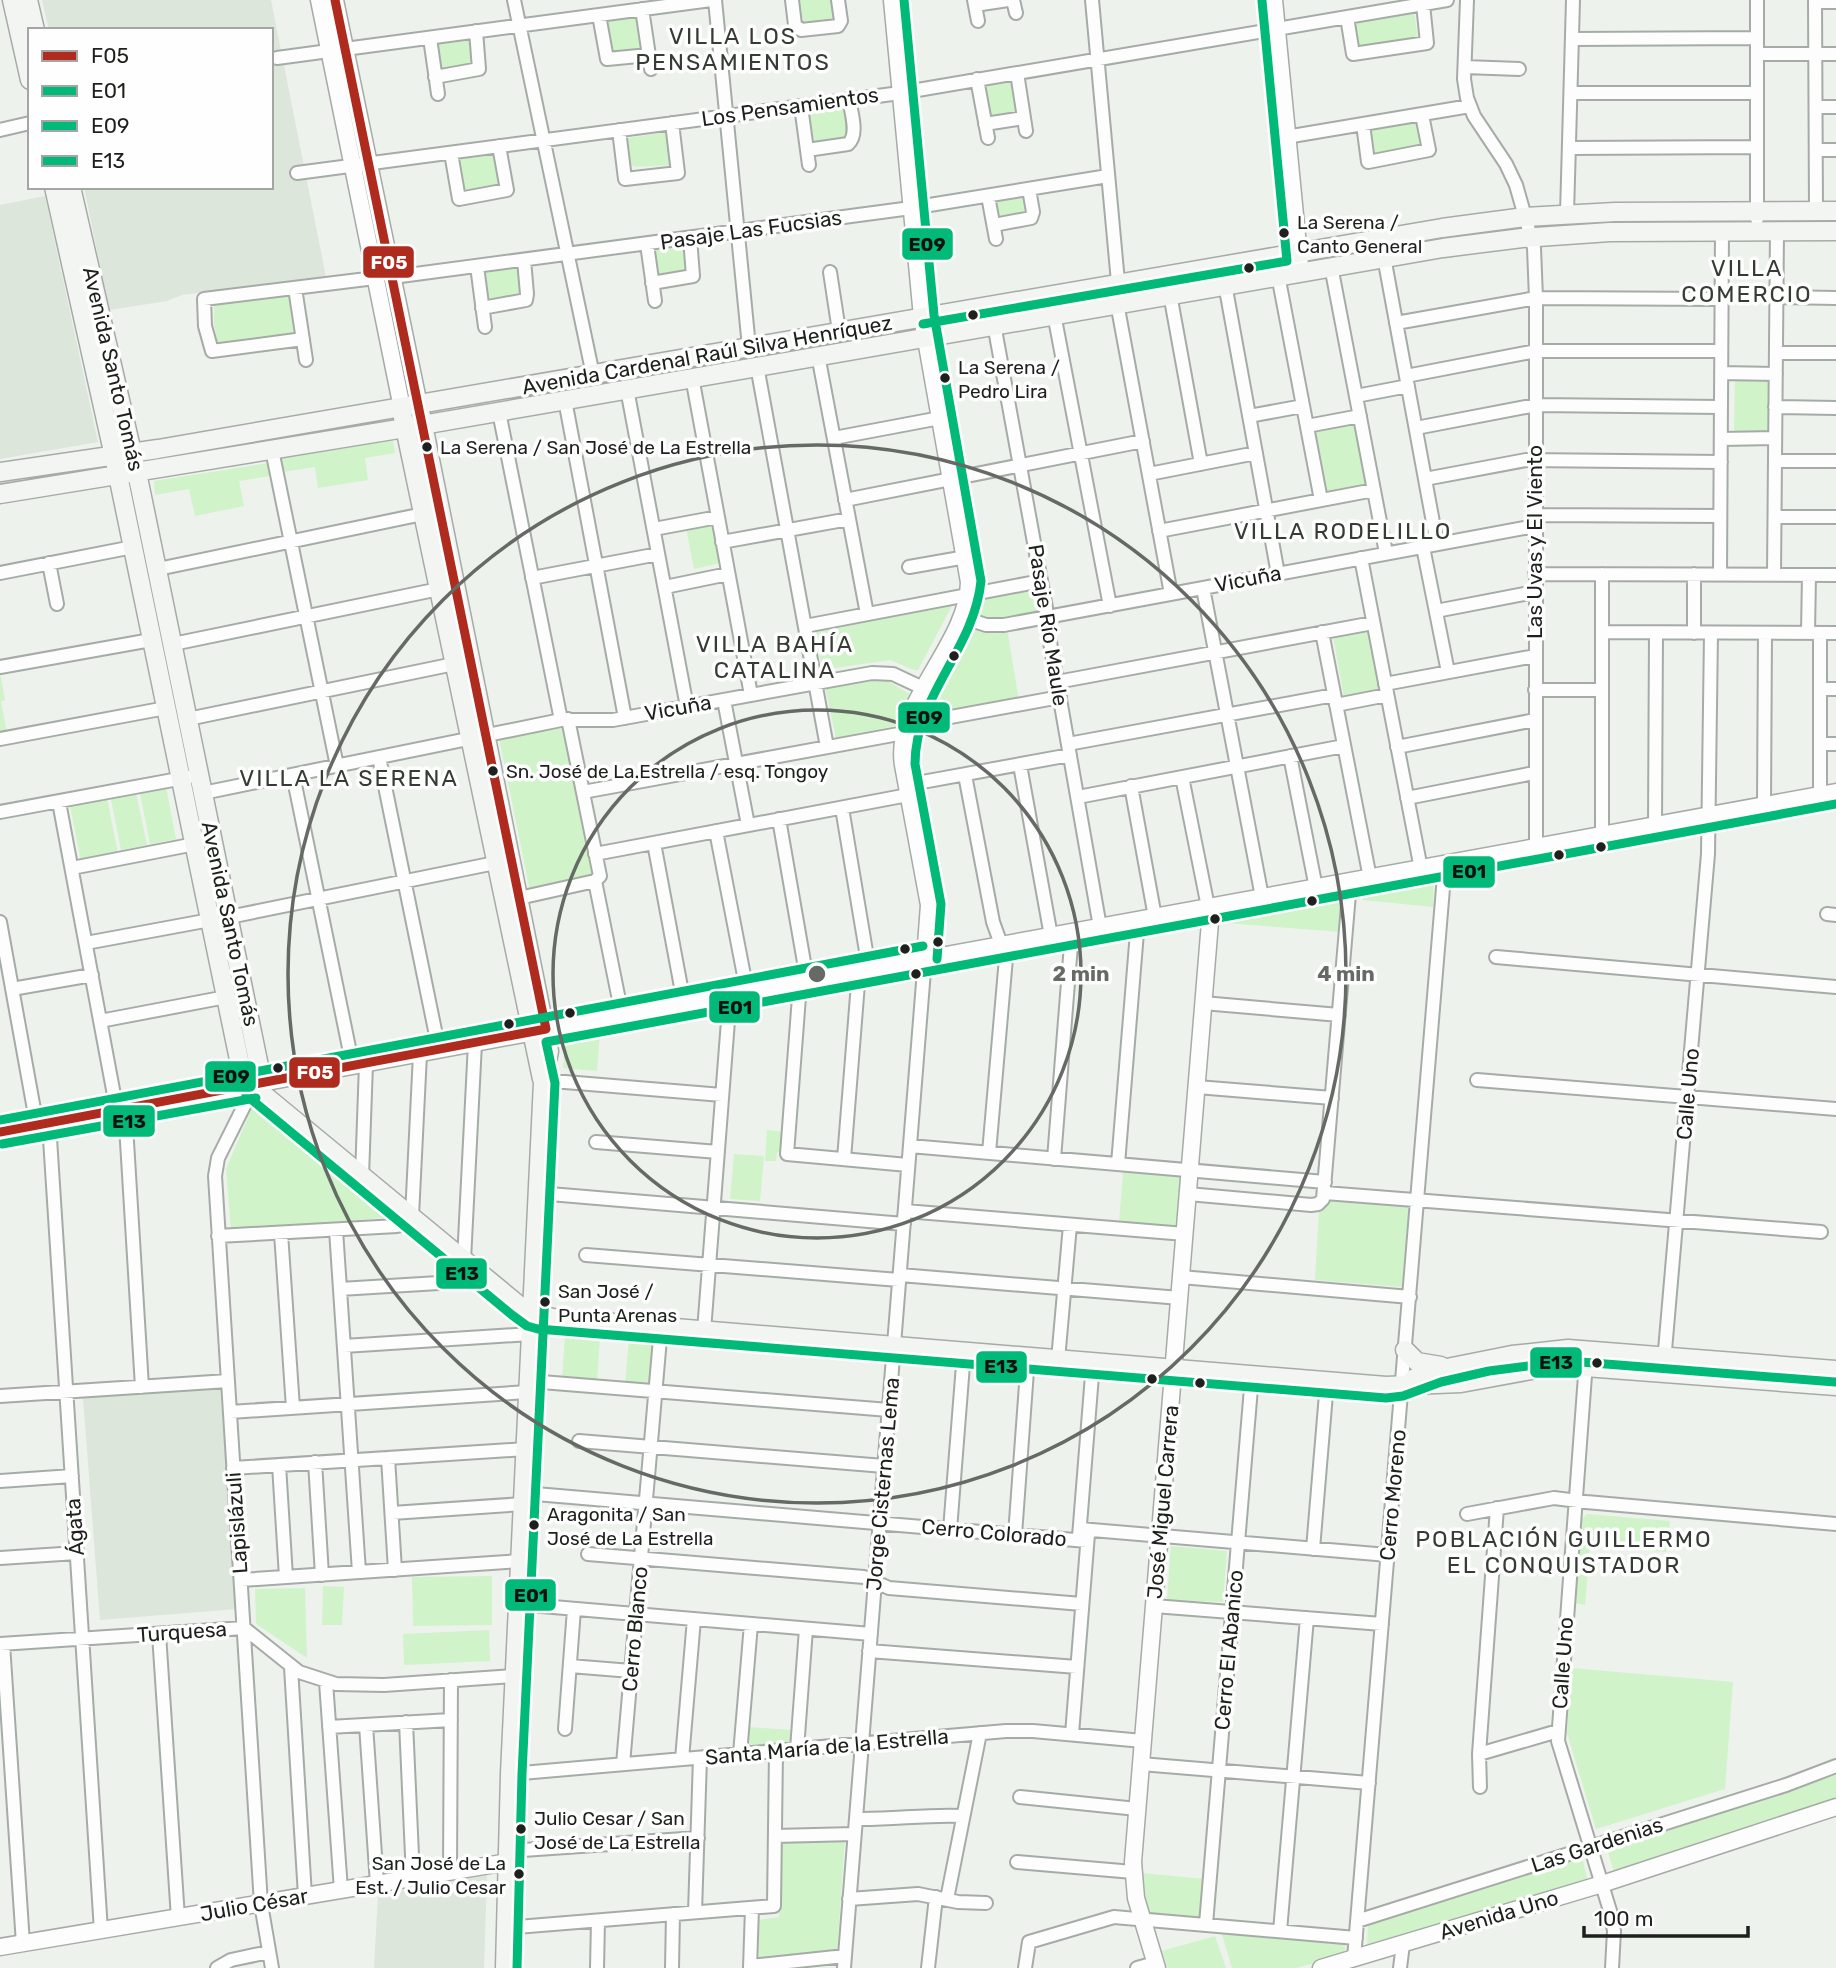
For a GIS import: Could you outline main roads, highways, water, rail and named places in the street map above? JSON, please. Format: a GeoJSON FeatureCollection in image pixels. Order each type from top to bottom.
{"type":"FeatureCollection","features":[{"type":"Feature","properties":{"kind":"main road"},"geometry":{"type":"LineString","coordinates":[[12,0],[28,71]]}},
{"type":"Feature","properties":{"kind":"main road"},"geometry":{"type":"LineString","coordinates":[[28,0],[35,28]]}},
{"type":"Feature","properties":{"kind":"main road","name":"Avenida Santo Tomás"},"geometry":{"type":"LineString","coordinates":[[55,189],[122,455]]}},
{"type":"Feature","properties":{"kind":"main road","name":"Avenida Santo Tomás"},"geometry":{"type":"LineString","coordinates":[[71,189],[126,474],[133,547],[151,640],[242,1074],[254,1086],[260,1071],[158,569],[126,474]]}},
{"type":"Feature","properties":{"kind":"main road","name":"Avenida Cardenal Raúl Silva Henríquez"},"geometry":{"type":"LineString","coordinates":[[0,472],[122,455],[1442,228],[1525,217],[1657,210],[1836,211]]}},
{"type":"Feature","properties":{"kind":"main road","name":"Avenida Cardenal Raúl Silva Henríquez"},"geometry":{"type":"LineString","coordinates":[[0,494],[414,426],[1384,257],[1530,237],[1640,231],[1836,231]]}},
{"type":"Feature","properties":{"kind":"main road"},"geometry":{"type":"LineString","coordinates":[[411,406],[423,514],[454,663],[478,737],[495,863],[538,1031],[550,1051],[542,1082],[510,1774],[505,1968]]}},
{"type":"Feature","properties":{"kind":"main road"},"geometry":{"type":"LineString","coordinates":[[414,426],[478,737],[519,898],[538,1031]]}},
{"type":"Feature","properties":{"kind":"main road"},"geometry":{"type":"LineString","coordinates":[[254,1086],[532,1315],[1386,1387],[1461,1383],[1587,1358]]}},
{"type":"Feature","properties":{"kind":"main road"},"geometry":{"type":"LineString","coordinates":[[1405,1350],[1417,1362],[1452,1367]]}},
{"type":"Feature","properties":{"kind":"main road"},"geometry":{"type":"LineString","coordinates":[[1403,1385],[1423,1375],[1452,1367],[1531,1352],[1664,1364],[1836,1370]]}},
{"type":"Feature","properties":{"kind":"main road"},"geometry":{"type":"LineString","coordinates":[[1664,1364],[1836,1387]]}},
{"type":"Feature","properties":{"kind":"place","name":"La Serena / Canto General"},"geometry":{"type":"Point","coordinates":[1284,233]}},
{"type":"Feature","properties":{"kind":"place","name":"La Serena / Pedro Lira"},"geometry":{"type":"Point","coordinates":[945,378]}},
{"type":"Feature","properties":{"kind":"place","name":"La Serena / San José de La Estrella"},"geometry":{"type":"Point","coordinates":[427,447]}},
{"type":"Feature","properties":{"kind":"place","name":"Sn. José de La.Estrella / esq. Tongoy"},"geometry":{"type":"Point","coordinates":[493,771]}},
{"type":"Feature","properties":{"kind":"place","name":"San José / Punta Arenas"},"geometry":{"type":"Point","coordinates":[545,1302]}},
{"type":"Feature","properties":{"kind":"place","name":"Aragonita / San José de La Estrella"},"geometry":{"type":"Point","coordinates":[534,1525]}},
{"type":"Feature","properties":{"kind":"place","name":"Julio Cesar / San José de La Estrella"},"geometry":{"type":"Point","coordinates":[521,1829]}},
{"type":"Feature","properties":{"kind":"place","name":"San José de La Est. / Julio Cesar"},"geometry":{"type":"Point","coordinates":[519,1874]}},
{"type":"Feature","properties":{"kind":"district","name":"VILLA LOS PENSAMIENTOS"},"geometry":{"type":"Point","coordinates":[733,49]}},
{"type":"Feature","properties":{"kind":"district","name":"VILLA COMERCIO"},"geometry":{"type":"Point","coordinates":[1747,281]}},
{"type":"Feature","properties":{"kind":"district","name":"VILLA RODELILLO"},"geometry":{"type":"Point","coordinates":[1343,531]}},
{"type":"Feature","properties":{"kind":"district","name":"VILLA BAHÍA CATALINA"},"geometry":{"type":"Point","coordinates":[775,657]}},
{"type":"Feature","properties":{"kind":"district","name":"VILLA LA SERENA"},"geometry":{"type":"Point","coordinates":[349,778]}},
{"type":"Feature","properties":{"kind":"district","name":"POBLACIÓN GUILLERMO EL CONQUISTADOR"},"geometry":{"type":"Point","coordinates":[1564,1552]}}]}
